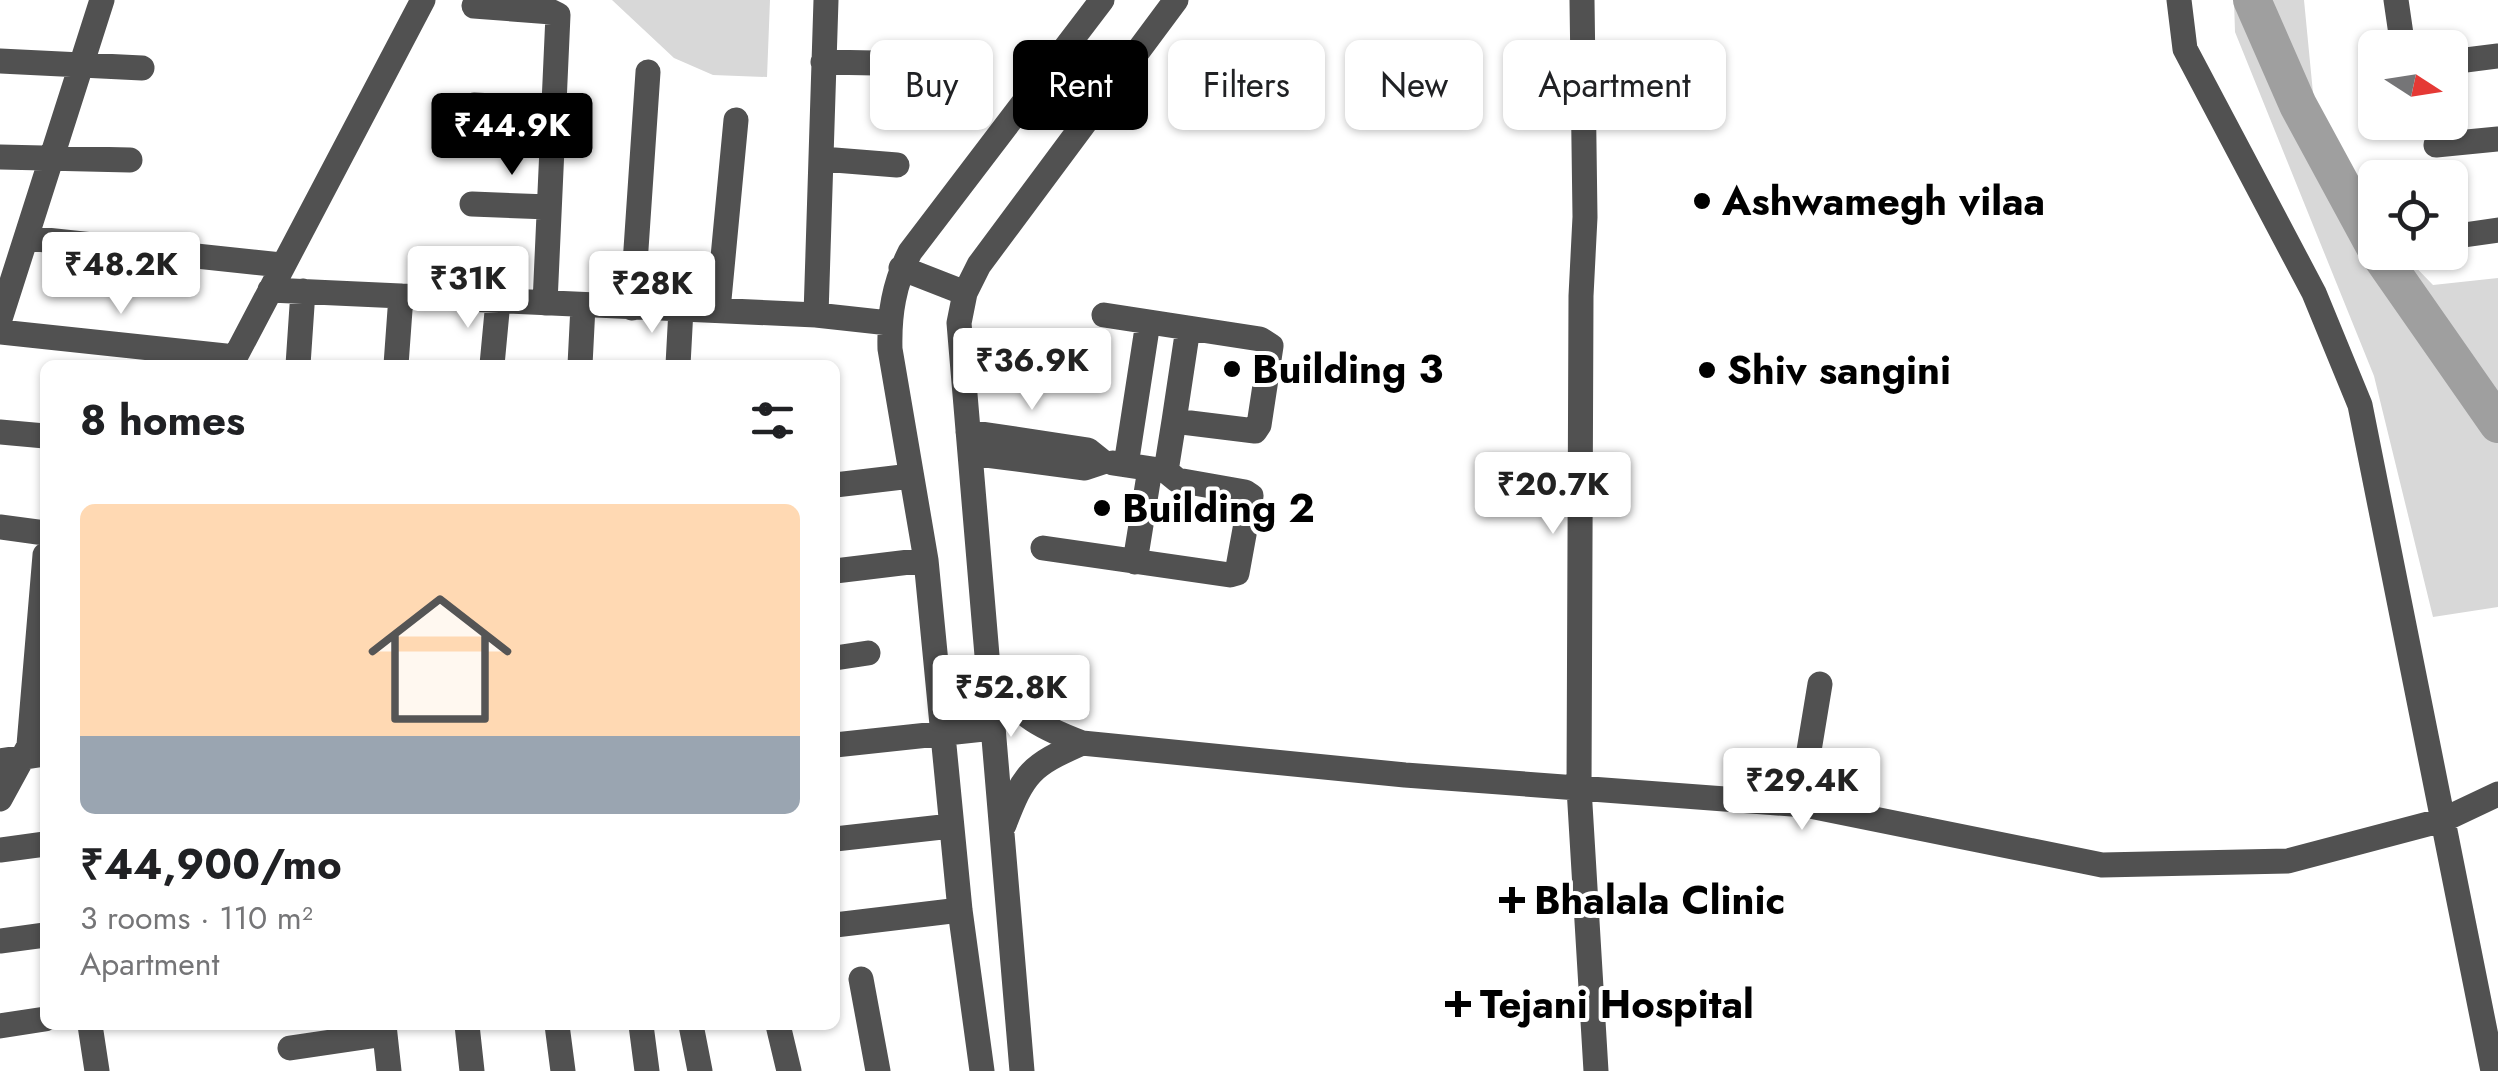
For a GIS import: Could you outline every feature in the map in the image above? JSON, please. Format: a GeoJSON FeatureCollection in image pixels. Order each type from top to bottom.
{"type":"FeatureCollection","features":[{"type":"Feature","properties":{"kind":"street"},"geometry":{"type":"LineString","coordinates":[[0,319],[102,0]]}},
{"type":"Feature","properties":{"kind":"street"},"geometry":{"type":"LineString","coordinates":[[234,360],[423,0]]}},
{"type":"Feature","properties":{"kind":"street"},"geometry":{"type":"LineString","coordinates":[[816,316],[826,0]]}},
{"type":"Feature","properties":{"kind":"street"},"geometry":{"type":"LineString","coordinates":[[982,1071],[960,910],[926,560],[890,350],[889,322],[896,280],[910,252],[1102,0]]}},
{"type":"Feature","properties":{"kind":"street"},"geometry":{"type":"LineString","coordinates":[[1022,1071],[959,323],[965,293],[980,265],[1176,0]]}},
{"type":"Feature","properties":{"kind":"street"},"geometry":{"type":"LineString","coordinates":[[1582,0],[1585,217],[1581,296],[1579,788],[1596,1071]]}},
{"type":"Feature","properties":{"kind":"street"},"geometry":{"type":"LineString","coordinates":[[2179,0],[2184,49],[2314,293],[2360,404],[2493,1071]]}},
{"type":"Feature","properties":{"kind":"street"},"geometry":{"type":"LineString","coordinates":[[2396,0],[2400,30]]}},
{"type":"Feature","properties":{"kind":"street"},"geometry":{"type":"LineString","coordinates":[[474,6],[552,12],[558,16],[545,303]]}},
{"type":"Feature","properties":{"kind":"street"},"geometry":{"type":"LineString","coordinates":[[2468,60],[2498,56]]}},
{"type":"Feature","properties":{"kind":"street"},"geometry":{"type":"LineString","coordinates":[[0,61],[142,68]]}},
{"type":"Feature","properties":{"kind":"street"},"geometry":{"type":"LineString","coordinates":[[824,62],[870,63]]}},
{"type":"Feature","properties":{"kind":"street"},"geometry":{"type":"LineString","coordinates":[[632,308],[648,72]]}},
{"type":"Feature","properties":{"kind":"street"},"geometry":{"type":"LineString","coordinates":[[474,104],[554,108]]}},
{"type":"Feature","properties":{"kind":"street"},"geometry":{"type":"LineString","coordinates":[[718,310],[736,120]]}},
{"type":"Feature","properties":{"kind":"street"},"geometry":{"type":"LineString","coordinates":[[2436,145],[2498,139]]}},
{"type":"Feature","properties":{"kind":"street"},"geometry":{"type":"LineString","coordinates":[[0,157],[130,160]]}},
{"type":"Feature","properties":{"kind":"street"},"geometry":{"type":"LineString","coordinates":[[822,159],[897,164]]}},
{"type":"Feature","properties":{"kind":"street"},"geometry":{"type":"LineString","coordinates":[[472,204],[549,207]]}},
{"type":"Feature","properties":{"kind":"street"},"geometry":{"type":"LineString","coordinates":[[2468,234],[2498,230]]}},
{"type":"Feature","properties":{"kind":"street"},"geometry":{"type":"LineString","coordinates":[[27,238],[281,266]]}},
{"type":"Feature","properties":{"kind":"street"},"geometry":{"type":"LineString","coordinates":[[902,268],[965,293]]}},
{"type":"Feature","properties":{"kind":"street"},"geometry":{"type":"LineString","coordinates":[[270,290],[718,310],[889,322]]}},
{"type":"Feature","properties":{"kind":"street"},"geometry":{"type":"LineString","coordinates":[[298,360],[302,292]]}},
{"type":"Feature","properties":{"kind":"street"},"geometry":{"type":"LineString","coordinates":[[396,360],[401,296]]}},
{"type":"Feature","properties":{"kind":"street"},"geometry":{"type":"LineString","coordinates":[[492,360],[498,301]]}},
{"type":"Feature","properties":{"kind":"street"},"geometry":{"type":"LineString","coordinates":[[580,360],[583,306]]}},
{"type":"Feature","properties":{"kind":"street"},"geometry":{"type":"LineString","coordinates":[[678,360],[681,309]]}},
{"type":"Feature","properties":{"kind":"street"},"geometry":{"type":"LineString","coordinates":[[1104,315],[1260,339],[1271,346],[1255,431],[1174,420]]}},
{"type":"Feature","properties":{"kind":"street"},"geometry":{"type":"LineString","coordinates":[[1135,562],[1136,467],[1148,322]]}},
{"type":"Feature","properties":{"kind":"street"},"geometry":{"type":"LineString","coordinates":[[1136,467],[1174,420],[1188,328]]}},
{"type":"Feature","properties":{"kind":"street"},"geometry":{"type":"LineString","coordinates":[[0,332],[225,360]]}},
{"type":"Feature","properties":{"kind":"street"},"geometry":{"type":"LineString","coordinates":[[0,432],[40,436]]}},
{"type":"Feature","properties":{"kind":"street"},"geometry":{"type":"LineString","coordinates":[[969,443],[1088,450],[1177,480],[1250,496],[1238,572],[1043,548]]}},
{"type":"Feature","properties":{"kind":"street"},"geometry":{"type":"LineString","coordinates":[[840,484],[911,476]]}},
{"type":"Feature","properties":{"kind":"street"},"geometry":{"type":"LineString","coordinates":[[0,527],[40,532]]}},
{"type":"Feature","properties":{"kind":"street"},"geometry":{"type":"LineString","coordinates":[[840,570],[926,560]]}},
{"type":"Feature","properties":{"kind":"street"},"geometry":{"type":"LineString","coordinates":[[24,754],[40,602]]}},
{"type":"Feature","properties":{"kind":"street"},"geometry":{"type":"LineString","coordinates":[[840,657],[868,653]]}},
{"type":"Feature","properties":{"kind":"street"},"geometry":{"type":"LineString","coordinates":[[989,672],[1013,706],[1039,727],[1082,743],[1405,775],[1800,804],[2102,865],[2288,861],[2443,820],[2498,794]]}},
{"type":"Feature","properties":{"kind":"street"},"geometry":{"type":"LineString","coordinates":[[1800,804],[1820,684]]}},
{"type":"Feature","properties":{"kind":"street"},"geometry":{"type":"LineString","coordinates":[[0,799],[40,724]]}},
{"type":"Feature","properties":{"kind":"street"},"geometry":{"type":"LineString","coordinates":[[840,744],[993,728]]}},
{"type":"Feature","properties":{"kind":"street"},"geometry":{"type":"LineString","coordinates":[[1002,831],[1020,782],[1044,759],[1082,743]]}},
{"type":"Feature","properties":{"kind":"street"},"geometry":{"type":"LineString","coordinates":[[840,838],[951,826]]}},
{"type":"Feature","properties":{"kind":"street"},"geometry":{"type":"LineString","coordinates":[[0,850],[40,845]]}},
{"type":"Feature","properties":{"kind":"street"},"geometry":{"type":"LineString","coordinates":[[840,924],[960,910]]}},
{"type":"Feature","properties":{"kind":"street"},"geometry":{"type":"LineString","coordinates":[[0,941],[40,936]]}},
{"type":"Feature","properties":{"kind":"street"},"geometry":{"type":"LineString","coordinates":[[861,979],[878,1071]]}},
{"type":"Feature","properties":{"kind":"street"},"geometry":{"type":"LineString","coordinates":[[0,1026],[40,1021]]}},
{"type":"Feature","properties":{"kind":"street"},"geometry":{"type":"LineString","coordinates":[[91,1030],[96,1071]]}},
{"type":"Feature","properties":{"kind":"street"},"geometry":{"type":"LineString","coordinates":[[290,1048],[380,1030]]}},
{"type":"Feature","properties":{"kind":"street"},"geometry":{"type":"LineString","coordinates":[[385,1030],[388,1071]]}},
{"type":"Feature","properties":{"kind":"street"},"geometry":{"type":"LineString","coordinates":[[468,1030],[472,1071]]}},
{"type":"Feature","properties":{"kind":"street"},"geometry":{"type":"LineString","coordinates":[[559,1030],[563,1071]]}},
{"type":"Feature","properties":{"kind":"street"},"geometry":{"type":"LineString","coordinates":[[642,1030],[647,1071]]}},
{"type":"Feature","properties":{"kind":"street"},"geometry":{"type":"LineString","coordinates":[[692,1030],[700,1071]]}},
{"type":"Feature","properties":{"kind":"street"},"geometry":{"type":"LineString","coordinates":[[779,1030],[788,1071]]}},
{"type":"Feature","properties":{"kind":"shaded area"},"geometry":{"type":"Polygon","coordinates":[[[612,0],[770,0],[767,77],[713,75],[674,58],[612,0]]]}},
{"type":"Feature","properties":{"kind":"shaded area"},"geometry":{"type":"Polygon","coordinates":[[[2234,0],[2304,0],[2316,124],[2358,187],[2358,270],[2418,270],[2433,285],[2498,278],[2498,607],[2433,617],[2374,376],[2235,32],[2234,0]]]}},
{"type":"Feature","properties":{"kind":"waterway"},"geometry":{"type":"LineString","coordinates":[[2252,0],[2298,105],[2358,216]]}},
{"type":"Feature","properties":{"kind":"waterway"},"geometry":{"type":"LineString","coordinates":[[2391,270],[2498,424]]}},
{"type":"Feature","properties":{"kind":"place","name":"Ashwamegh vilaa"},"geometry":{"type":"Point","coordinates":[1702,201]}},
{"type":"Feature","properties":{"kind":"place","name":"Building 3"},"geometry":{"type":"Point","coordinates":[1232,369]}},
{"type":"Feature","properties":{"kind":"place","name":"Shiv sangini"},"geometry":{"type":"Point","coordinates":[1707,370]}},
{"type":"Feature","properties":{"kind":"place","name":"Building 2"},"geometry":{"type":"Point","coordinates":[1102,508]}},
{"type":"Feature","properties":{"kind":"place","name":"Bhalala Clinic"},"geometry":{"type":"Point","coordinates":[1512,900]}},
{"type":"Feature","properties":{"kind":"place","name":"Tejani Hospital"},"geometry":{"type":"Point","coordinates":[1458,1004]}}]}
